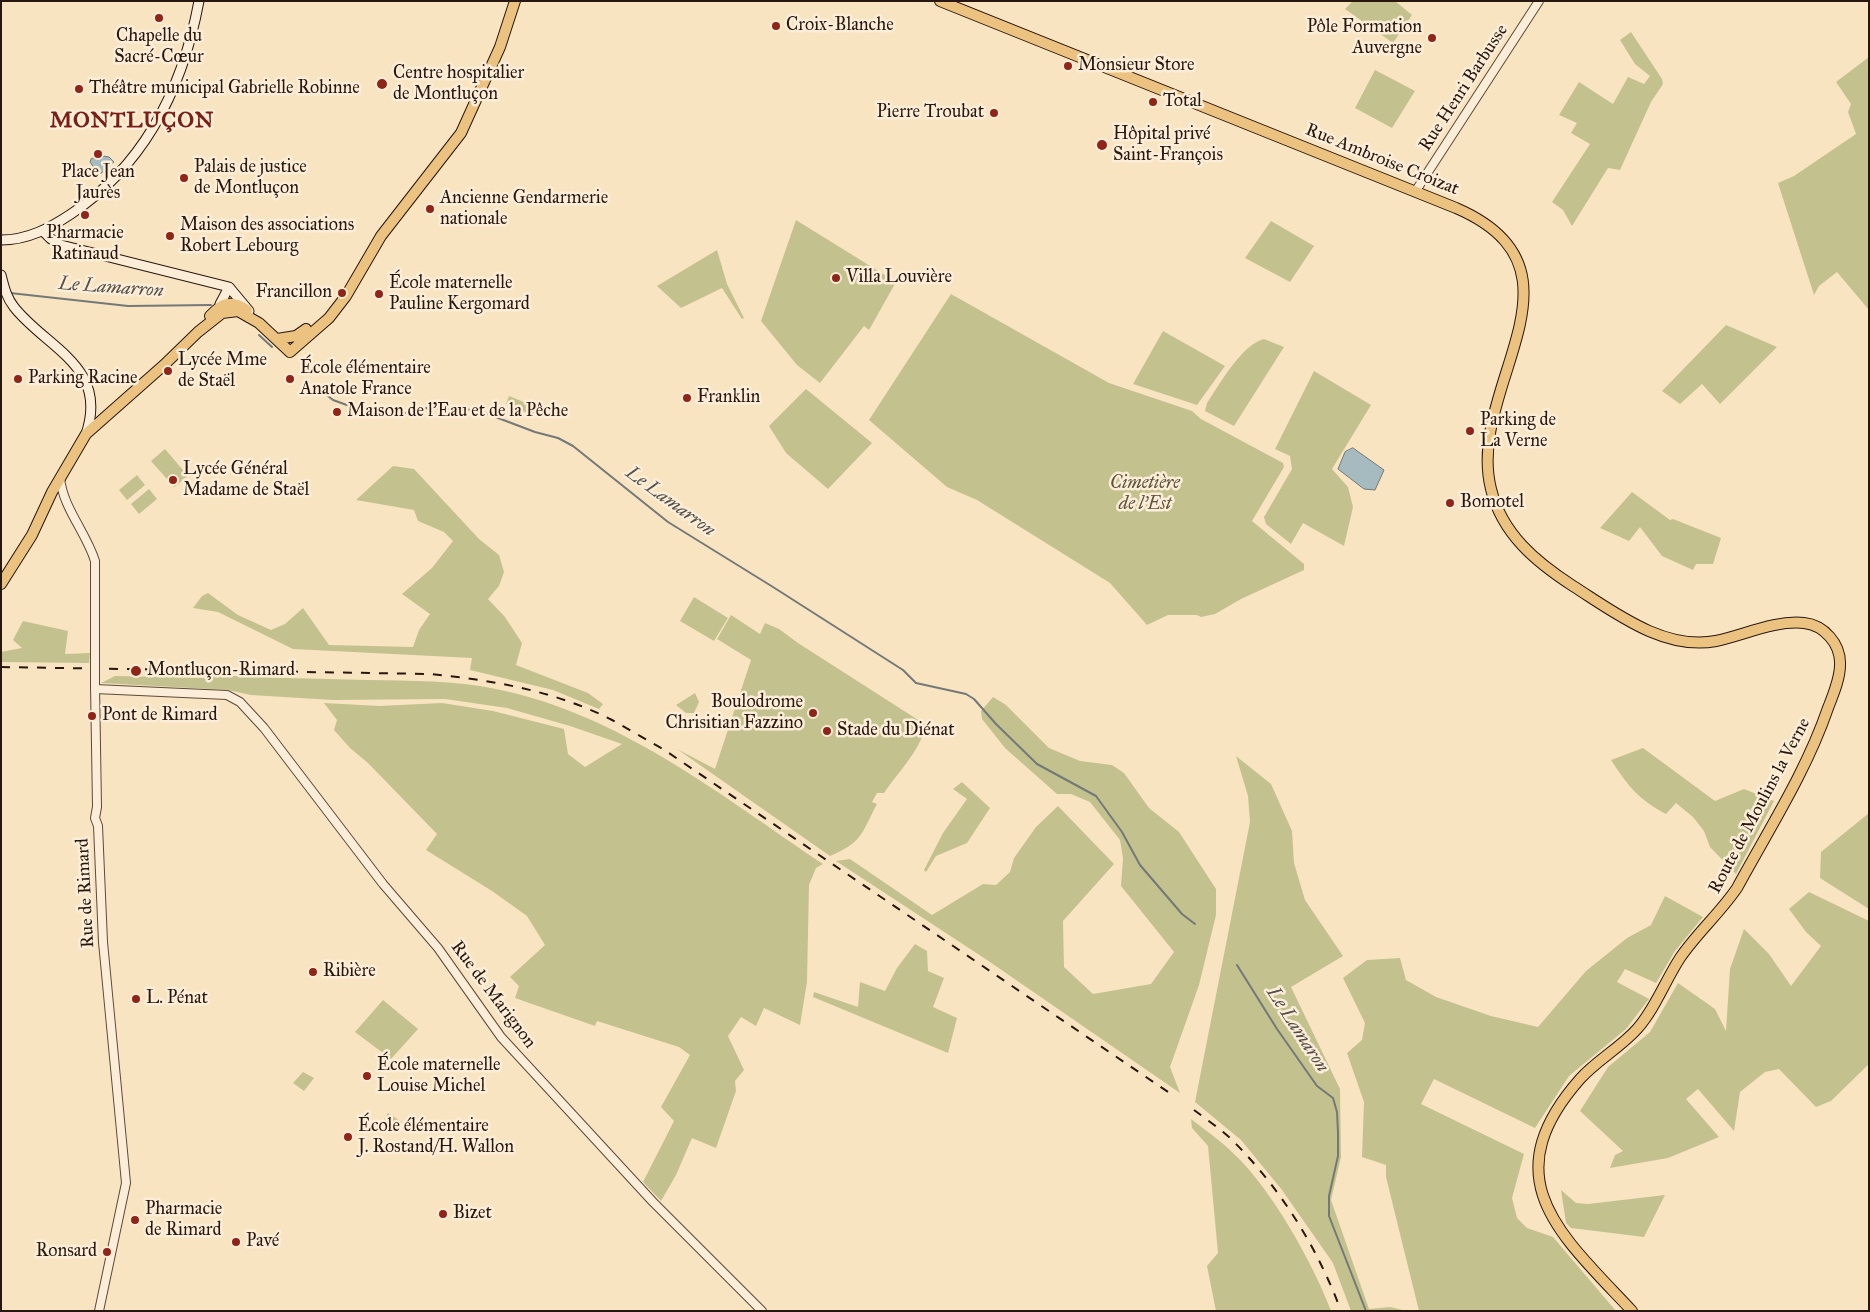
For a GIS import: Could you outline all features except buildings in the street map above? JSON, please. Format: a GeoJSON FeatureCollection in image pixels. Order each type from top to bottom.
{"type":"FeatureCollection","features":[{"type":"Feature","properties":{"kind":"main road"},"geometry":{"type":"LineString","coordinates":[[1,240],[43,231],[59,222],[98,194],[124,170],[147,140],[178,79],[191,42],[199,1]]}},
{"type":"Feature","properties":{"kind":"main road"},"geometry":{"type":"LineString","coordinates":[[237,308],[259,323],[290,352],[328,318],[356,281],[390,223],[461,133],[500,47],[515,1]]}},
{"type":"Feature","properties":{"kind":"main road","name":"Rue Ambroise Croizat"},"geometry":{"type":"LineString","coordinates":[[940,1],[1456,208],[1490,225],[1508,244],[1521,269],[1524,299],[1486,454]]}},
{"type":"Feature","properties":{"kind":"main road"},"geometry":{"type":"LineString","coordinates":[[43,231],[60,245],[229,287],[259,323]]}},
{"type":"Feature","properties":{"kind":"main road"},"geometry":{"type":"LineString","coordinates":[[1,274],[7,297],[13,306],[57,345],[83,376],[92,409],[101,422]]}},
{"type":"Feature","properties":{"kind":"main road"},"geometry":{"type":"LineString","coordinates":[[198,332],[220,304],[229,287]]}},
{"type":"Feature","properties":{"kind":"main road"},"geometry":{"type":"LineString","coordinates":[[220,304],[250,312]]}},
{"type":"Feature","properties":{"kind":"main road"},"geometry":{"type":"LineString","coordinates":[[86,434],[219,314],[237,308]]}},
{"type":"Feature","properties":{"kind":"main road"},"geometry":{"type":"LineString","coordinates":[[277,338],[296,336],[332,311]]}},
{"type":"Feature","properties":{"kind":"main road"},"geometry":{"type":"LineString","coordinates":[[1,584],[32,535],[86,434],[92,409]]}},
{"type":"Feature","properties":{"kind":"main road"},"geometry":{"type":"LineString","coordinates":[[60,483],[101,422]]}},
{"type":"Feature","properties":{"kind":"main road","name":"Route de Moulins la Verne"},"geometry":{"type":"LineString","coordinates":[[1486,454],[1490,488],[1496,506],[1509,531],[1526,552],[1560,577],[1630,621],[1656,634],[1676,640],[1697,642],[1713,642],[1774,626],[1806,623],[1814,625],[1828,634],[1839,654],[1840,666],[1834,693],[1819,735],[1737,888],[1723,909],[1710,920],[1681,956],[1648,1015],[1637,1029],[1582,1077],[1555,1112],[1546,1128],[1538,1166],[1542,1198],[1549,1215],[1576,1252],[1632,1311]]}},
{"type":"Feature","properties":{"kind":"street","name":"Rue Henri Barbusse"},"geometry":{"type":"LineString","coordinates":[[1415,192],[1539,1]]}},
{"type":"Feature","properties":{"kind":"street","name":"Rue de Rimard"},"geometry":{"type":"LineString","coordinates":[[60,483],[63,497],[90,546],[95,561],[97,807],[95,818],[98,826],[100,856],[102,942],[126,1183],[100,1311]]}},
{"type":"Feature","properties":{"kind":"street","name":"Rue de Marignon"},"geometry":{"type":"LineString","coordinates":[[95,687],[227,695],[240,702],[264,728],[383,884],[438,948],[501,1037],[653,1202],[762,1311]]}},
{"type":"Feature","properties":{"kind":"green space"},"geometry":{"type":"Polygon","coordinates":[[[1353,1],[1395,1],[1412,15],[1393,43],[1345,9],[1353,1]]]}},
{"type":"Feature","properties":{"kind":"green space"},"geometry":{"type":"Polygon","coordinates":[[[1631,32],[1662,79],[1663,84],[1651,102],[1620,170],[1608,168],[1572,226],[1563,210],[1552,202],[1590,144],[1571,133],[1577,123],[1559,115],[1579,82],[1613,104],[1628,77],[1644,84],[1650,76],[1635,64],[1620,40],[1631,32]]]}},
{"type":"Feature","properties":{"kind":"green space"},"geometry":{"type":"Polygon","coordinates":[[[1869,57],[1869,310],[1837,272],[1819,286],[1814,295],[1778,183],[1794,176],[1856,134],[1848,112],[1851,104],[1836,82],[1869,57]]]}},
{"type":"Feature","properties":{"kind":"green space"},"geometry":{"type":"Polygon","coordinates":[[[1375,70],[1415,91],[1392,128],[1355,108],[1375,70]]]}},
{"type":"Feature","properties":{"kind":"green space"},"geometry":{"type":"Polygon","coordinates":[[[796,220],[896,282],[869,330],[864,326],[820,383],[797,365],[761,321],[796,220]]]}},
{"type":"Feature","properties":{"kind":"green space"},"geometry":{"type":"Polygon","coordinates":[[[1271,221],[1314,246],[1290,282],[1245,258],[1271,221]]]}},
{"type":"Feature","properties":{"kind":"green space"},"geometry":{"type":"Polygon","coordinates":[[[717,250],[727,284],[744,318],[742,319],[722,288],[681,308],[657,286],[717,250]]]}},
{"type":"Feature","properties":{"kind":"green space","name":"Cimetière de l’Est"},"geometry":{"type":"Polygon","coordinates":[[[951,294],[1109,383],[1192,411],[1201,419],[1283,463],[1284,467],[1252,521],[1304,564],[1304,570],[1241,599],[1215,614],[1201,617],[1197,615],[1168,615],[1147,625],[1110,583],[977,500],[947,487],[869,420],[951,294]]]}},
{"type":"Feature","properties":{"kind":"green space"},"geometry":{"type":"Polygon","coordinates":[[[1726,325],[1777,347],[1720,404],[1702,384],[1680,404],[1662,391],[1726,325]]]}},
{"type":"Feature","properties":{"kind":"green space"},"geometry":{"type":"Polygon","coordinates":[[[1163,331],[1225,366],[1197,405],[1133,384],[1163,331]]]}},
{"type":"Feature","properties":{"kind":"green space"},"geometry":{"type":"Polygon","coordinates":[[[1264,339],[1284,347],[1234,426],[1205,411],[1207,403],[1239,357],[1255,343],[1264,339]]]}},
{"type":"Feature","properties":{"kind":"green space"},"geometry":{"type":"Polygon","coordinates":[[[1314,371],[1371,405],[1332,469],[1348,487],[1353,507],[1344,546],[1303,523],[1291,544],[1266,524],[1264,517],[1292,469],[1290,456],[1275,449],[1314,371]]]}},
{"type":"Feature","properties":{"kind":"green space"},"geometry":{"type":"Polygon","coordinates":[[[806,389],[872,443],[828,489],[786,453],[769,426],[806,389]]]}},
{"type":"Feature","properties":{"kind":"green space"},"geometry":{"type":"Polygon","coordinates":[[[509,396],[538,408],[535,416],[506,404],[509,396]]]}},
{"type":"Feature","properties":{"kind":"green space"},"geometry":{"type":"Polygon","coordinates":[[[165,449],[188,476],[174,487],[151,461],[165,449]]]}},
{"type":"Feature","properties":{"kind":"green space"},"geometry":{"type":"Polygon","coordinates":[[[393,466],[414,469],[479,539],[499,555],[504,572],[499,586],[488,599],[505,617],[522,643],[516,665],[588,693],[603,704],[599,709],[553,690],[470,670],[472,658],[293,649],[218,612],[193,608],[202,596],[208,593],[238,615],[271,630],[285,624],[303,608],[329,645],[413,647],[419,630],[430,614],[402,594],[432,568],[453,541],[444,532],[418,521],[414,510],[356,500],[393,466]]]}},
{"type":"Feature","properties":{"kind":"green space"},"geometry":{"type":"Polygon","coordinates":[[[137,475],[145,485],[127,500],[119,490],[137,475]]]}},
{"type":"Feature","properties":{"kind":"green space"},"geometry":{"type":"Polygon","coordinates":[[[149,489],[157,499],[139,514],[131,504],[149,489]]]}},
{"type":"Feature","properties":{"kind":"green space"},"geometry":{"type":"Polygon","coordinates":[[[1632,492],[1670,520],[1673,519],[1721,538],[1713,564],[1696,564],[1693,570],[1662,556],[1640,527],[1629,541],[1600,528],[1632,492]]]}},
{"type":"Feature","properties":{"kind":"green space"},"geometry":{"type":"Polygon","coordinates":[[[694,597],[728,618],[714,641],[680,621],[694,597]]]}},
{"type":"Feature","properties":{"kind":"green space","name":"Stade du Diénat"},"geometry":{"type":"Polygon","coordinates":[[[731,615],[760,634],[765,623],[779,629],[926,725],[919,744],[908,760],[884,793],[877,793],[872,802],[877,804],[860,836],[849,846],[830,856],[677,749],[715,769],[751,660],[717,639],[731,615]]]}},
{"type":"Feature","properties":{"kind":"green space"},"geometry":{"type":"Polygon","coordinates":[[[23,621],[68,631],[65,654],[90,653],[89,663],[1,662],[1,652],[22,648],[13,640],[23,621]]]}},
{"type":"Feature","properties":{"kind":"green space"},"geometry":{"type":"Polygon","coordinates":[[[206,675],[448,682],[496,689],[541,701],[585,717],[627,737],[667,760],[823,864],[816,868],[809,885],[807,982],[800,1025],[764,1008],[756,1026],[741,1017],[728,1036],[744,1070],[735,1081],[736,1091],[716,1148],[692,1138],[676,1175],[661,1201],[643,1182],[674,1121],[661,1107],[690,1055],[679,1047],[597,1021],[595,1026],[515,998],[519,986],[510,977],[545,945],[527,916],[492,891],[426,850],[437,834],[334,730],[337,720],[324,703],[379,706],[442,703],[493,711],[564,729],[568,754],[585,767],[622,744],[570,726],[507,708],[445,699],[333,700],[251,695],[228,690],[101,683],[115,676],[206,678],[206,675]]]}},
{"type":"Feature","properties":{"kind":"green space"},"geometry":{"type":"Polygon","coordinates":[[[695,693],[699,702],[694,713],[686,713],[676,705],[695,693]]]}},
{"type":"Feature","properties":{"kind":"green space"},"geometry":{"type":"Polygon","coordinates":[[[993,697],[1006,705],[1049,748],[1080,761],[1112,765],[1124,773],[1149,808],[1179,832],[1216,889],[1216,915],[1199,985],[1170,1067],[1180,1093],[987,960],[836,861],[850,859],[932,915],[983,884],[996,885],[1010,872],[1014,858],[1036,827],[1058,806],[1114,864],[1063,921],[1064,967],[1093,994],[1151,984],[1174,952],[1121,886],[1123,858],[1120,840],[1090,802],[1071,794],[1057,794],[1005,748],[982,719],[981,711],[993,697]]]}},
{"type":"Feature","properties":{"kind":"green space"},"geometry":{"type":"Polygon","coordinates":[[[1643,748],[1715,801],[1744,789],[1774,801],[1736,874],[1710,847],[1704,831],[1693,817],[1676,803],[1666,814],[1648,803],[1628,785],[1611,760],[1643,748]]]}},
{"type":"Feature","properties":{"kind":"green space"},"geometry":{"type":"Polygon","coordinates":[[[1236,756],[1271,784],[1292,831],[1294,863],[1305,900],[1343,956],[1291,987],[1340,1089],[1341,1157],[1331,1200],[1369,1309],[1390,1307],[1407,1311],[1351,1311],[1333,1263],[1282,1190],[1241,1140],[1195,1102],[1250,822],[1248,796],[1236,756]]]}},
{"type":"Feature","properties":{"kind":"green space"},"geometry":{"type":"Polygon","coordinates":[[[962,782],[990,808],[967,843],[936,856],[926,872],[924,870],[943,833],[967,799],[953,789],[962,782]]]}},
{"type":"Feature","properties":{"kind":"green space"},"geometry":{"type":"Polygon","coordinates":[[[1869,813],[1869,909],[1820,878],[1821,852],[1869,813]]]}},
{"type":"Feature","properties":{"kind":"green space"},"geometry":{"type":"Polygon","coordinates":[[[1809,892],[1869,921],[1869,1064],[1831,1101],[1816,1107],[1779,1069],[1765,1072],[1740,1092],[1734,1131],[1698,1089],[1686,1099],[1719,1137],[1668,1158],[1610,1168],[1615,1155],[1623,1151],[1580,1111],[1608,1067],[1650,1032],[1678,983],[1715,1009],[1726,1031],[1730,969],[1744,929],[1769,954],[1791,986],[1821,946],[1806,932],[1789,909],[1809,892]]]}},
{"type":"Feature","properties":{"kind":"green space"},"geometry":{"type":"Polygon","coordinates":[[[1665,896],[1703,917],[1675,951],[1656,983],[1625,969],[1617,982],[1649,999],[1626,1029],[1569,1076],[1535,1128],[1434,1079],[1421,1104],[1524,1154],[1512,1198],[1517,1218],[1527,1228],[1553,1237],[1616,1311],[1419,1311],[1386,1177],[1386,1165],[1362,1157],[1364,1102],[1347,1053],[1362,1040],[1365,1023],[1343,978],[1367,960],[1400,958],[1406,980],[1436,997],[1491,1016],[1538,1027],[1586,971],[1627,938],[1651,925],[1665,896]]]}},
{"type":"Feature","properties":{"kind":"green space"},"geometry":{"type":"Polygon","coordinates":[[[915,944],[927,951],[928,971],[944,978],[933,1007],[957,1018],[948,1053],[813,997],[814,992],[858,1007],[860,982],[885,991],[897,968],[915,944]]]}},
{"type":"Feature","properties":{"kind":"green space"},"geometry":{"type":"Polygon","coordinates":[[[383,1000],[418,1029],[391,1059],[355,1032],[383,1000]]]}},
{"type":"Feature","properties":{"kind":"green space"},"geometry":{"type":"Polygon","coordinates":[[[303,1072],[314,1078],[304,1091],[293,1083],[303,1072]]]}},
{"type":"Feature","properties":{"kind":"green space"},"geometry":{"type":"Polygon","coordinates":[[[388,1113],[402,1122],[397,1132],[382,1123],[388,1113]]]}},
{"type":"Feature","properties":{"kind":"green space"},"geometry":{"type":"Polygon","coordinates":[[[1191,1119],[1228,1148],[1262,1186],[1290,1227],[1331,1311],[1216,1311],[1207,1266],[1218,1253],[1208,1146],[1192,1128],[1191,1119]]]}},
{"type":"Feature","properties":{"kind":"green space"},"geometry":{"type":"Polygon","coordinates":[[[1561,1190],[1576,1203],[1588,1204],[1665,1195],[1644,1237],[1571,1228],[1566,1223],[1561,1190]]]}},
{"type":"Feature","properties":{"kind":"water"},"geometry":{"type":"Polygon","coordinates":[[[103,156],[109,157],[114,162],[99,175],[90,162],[91,159],[103,156]]]}},
{"type":"Feature","properties":{"kind":"water"},"geometry":{"type":"Polygon","coordinates":[[[1353,448],[1384,470],[1375,490],[1364,489],[1338,469],[1345,452],[1353,448]]]}},
{"type":"Feature","properties":{"kind":"waterway","name":"Le Lamarron"},"geometry":{"type":"LineString","coordinates":[[10,293],[128,306],[211,305]]}},
{"type":"Feature","properties":{"kind":"waterway","name":"Le Lamarron"},"geometry":{"type":"LineString","coordinates":[[259,335],[272,347]]}},
{"type":"Feature","properties":{"kind":"waterway","name":"Le Lamarron"},"geometry":{"type":"LineString","coordinates":[[319,389],[333,400],[355,408],[385,415],[402,414],[427,408],[477,410],[535,432],[558,438],[573,446],[668,522],[903,670],[916,683],[966,694],[974,699],[996,724],[1037,764],[1096,796],[1122,832],[1140,865],[1182,914],[1195,924]]}},
{"type":"Feature","properties":{"kind":"waterway","name":"Le Lamaron"},"geometry":{"type":"LineString","coordinates":[[1237,965],[1277,1029],[1317,1086],[1333,1098],[1337,1112],[1338,1156],[1329,1196],[1329,1216],[1366,1311]]}},
{"type":"Feature","properties":{"kind":"railway"},"geometry":{"type":"LineString","coordinates":[[1,667],[430,674],[523,688],[569,701],[612,720],[663,749],[1174,1096]]}},
{"type":"Feature","properties":{"kind":"railway"},"geometry":{"type":"LineString","coordinates":[[1194,1110],[1230,1138],[1265,1176],[1308,1240],[1341,1311]]}},
{"type":"Feature","properties":{"kind":"place","name":"Chapelle du Sacré-Cœur"},"geometry":{"type":"Point","coordinates":[159,18]}},
{"type":"Feature","properties":{"kind":"place","name":"Croix-Blanche"},"geometry":{"type":"Point","coordinates":[776,26]}},
{"type":"Feature","properties":{"kind":"place","name":"Pôle Formation Auvergne"},"geometry":{"type":"Point","coordinates":[1432,38]}},
{"type":"Feature","properties":{"kind":"place","name":"Monsieur Store"},"geometry":{"type":"Point","coordinates":[1068,66]}},
{"type":"Feature","properties":{"kind":"place","name":"Centre hospitalier de Montluçon"},"geometry":{"type":"Point","coordinates":[382,84]}},
{"type":"Feature","properties":{"kind":"place","name":"Théâtre municipal Gabrielle Robinne"},"geometry":{"type":"Point","coordinates":[79,89]}},
{"type":"Feature","properties":{"kind":"place","name":"Total"},"geometry":{"type":"Point","coordinates":[1153,102]}},
{"type":"Feature","properties":{"kind":"place","name":"Pierre Troubat"},"geometry":{"type":"Point","coordinates":[994,113]}},
{"type":"Feature","properties":{"kind":"place","name":"Hôpital privé Saint-François"},"geometry":{"type":"Point","coordinates":[1102,145]}},
{"type":"Feature","properties":{"kind":"place","name":"Place Jean Jaurès"},"geometry":{"type":"Point","coordinates":[98,154]}},
{"type":"Feature","properties":{"kind":"place","name":"Palais de justice de Montluçon"},"geometry":{"type":"Point","coordinates":[184,178]}},
{"type":"Feature","properties":{"kind":"place","name":"Ancienne Gendarmerie nationale"},"geometry":{"type":"Point","coordinates":[430,209]}},
{"type":"Feature","properties":{"kind":"place","name":"Pharmacie Ratinaud"},"geometry":{"type":"Point","coordinates":[85,215]}},
{"type":"Feature","properties":{"kind":"place","name":"Maison des associations Robert Lebourg"},"geometry":{"type":"Point","coordinates":[170,236]}},
{"type":"Feature","properties":{"kind":"place","name":"Villa Louvière"},"geometry":{"type":"Point","coordinates":[836,278]}},
{"type":"Feature","properties":{"kind":"place","name":"Francillon"},"geometry":{"type":"Point","coordinates":[342,293]}},
{"type":"Feature","properties":{"kind":"place","name":"École maternelle Pauline Kergomard"},"geometry":{"type":"Point","coordinates":[379,294]}},
{"type":"Feature","properties":{"kind":"place","name":"Lycée Mme de Staël"},"geometry":{"type":"Point","coordinates":[168,371]}},
{"type":"Feature","properties":{"kind":"place","name":"Parking Racine"},"geometry":{"type":"Point","coordinates":[18,379]}},
{"type":"Feature","properties":{"kind":"place","name":"École élémentaire Anatole France"},"geometry":{"type":"Point","coordinates":[290,379]}},
{"type":"Feature","properties":{"kind":"place","name":"Franklin"},"geometry":{"type":"Point","coordinates":[687,398]}},
{"type":"Feature","properties":{"kind":"place","name":"Maison de l'Eau et de la Pêche"},"geometry":{"type":"Point","coordinates":[337,412]}},
{"type":"Feature","properties":{"kind":"place","name":"Parking de La Verne"},"geometry":{"type":"Point","coordinates":[1470,431]}},
{"type":"Feature","properties":{"kind":"place","name":"Lycée Général Madame de Staël"},"geometry":{"type":"Point","coordinates":[173,480]}},
{"type":"Feature","properties":{"kind":"place","name":"Bomotel"},"geometry":{"type":"Point","coordinates":[1450,503]}},
{"type":"Feature","properties":{"kind":"place","name":"Montluçon-Rimard"},"geometry":{"type":"Point","coordinates":[136,671]}},
{"type":"Feature","properties":{"kind":"place","name":"Boulodrome Chrisitian Fazzino"},"geometry":{"type":"Point","coordinates":[813,713]}},
{"type":"Feature","properties":{"kind":"place","name":"Pont de Rimard"},"geometry":{"type":"Point","coordinates":[92,716]}},
{"type":"Feature","properties":{"kind":"place","name":"Stade du Diénat"},"geometry":{"type":"Point","coordinates":[827,731]}},
{"type":"Feature","properties":{"kind":"place","name":"Ribière"},"geometry":{"type":"Point","coordinates":[313,972]}},
{"type":"Feature","properties":{"kind":"place","name":"L. Pénat"},"geometry":{"type":"Point","coordinates":[136,999]}},
{"type":"Feature","properties":{"kind":"place","name":"École maternelle Louise Michel"},"geometry":{"type":"Point","coordinates":[367,1076]}},
{"type":"Feature","properties":{"kind":"place","name":"École élémentaire J. Rostand/H. Wallon"},"geometry":{"type":"Point","coordinates":[348,1137]}},
{"type":"Feature","properties":{"kind":"place","name":"Bizet"},"geometry":{"type":"Point","coordinates":[443,1214]}},
{"type":"Feature","properties":{"kind":"place","name":"Pharmacie de Rimard"},"geometry":{"type":"Point","coordinates":[135,1220]}},
{"type":"Feature","properties":{"kind":"place","name":"Pavé"},"geometry":{"type":"Point","coordinates":[236,1242]}},
{"type":"Feature","properties":{"kind":"place","name":"Ronsard"},"geometry":{"type":"Point","coordinates":[107,1252]}},
{"type":"Feature","properties":{"kind":"district","name":"MONTLUÇON"},"geometry":{"type":"Point","coordinates":[132,122]}}]}
